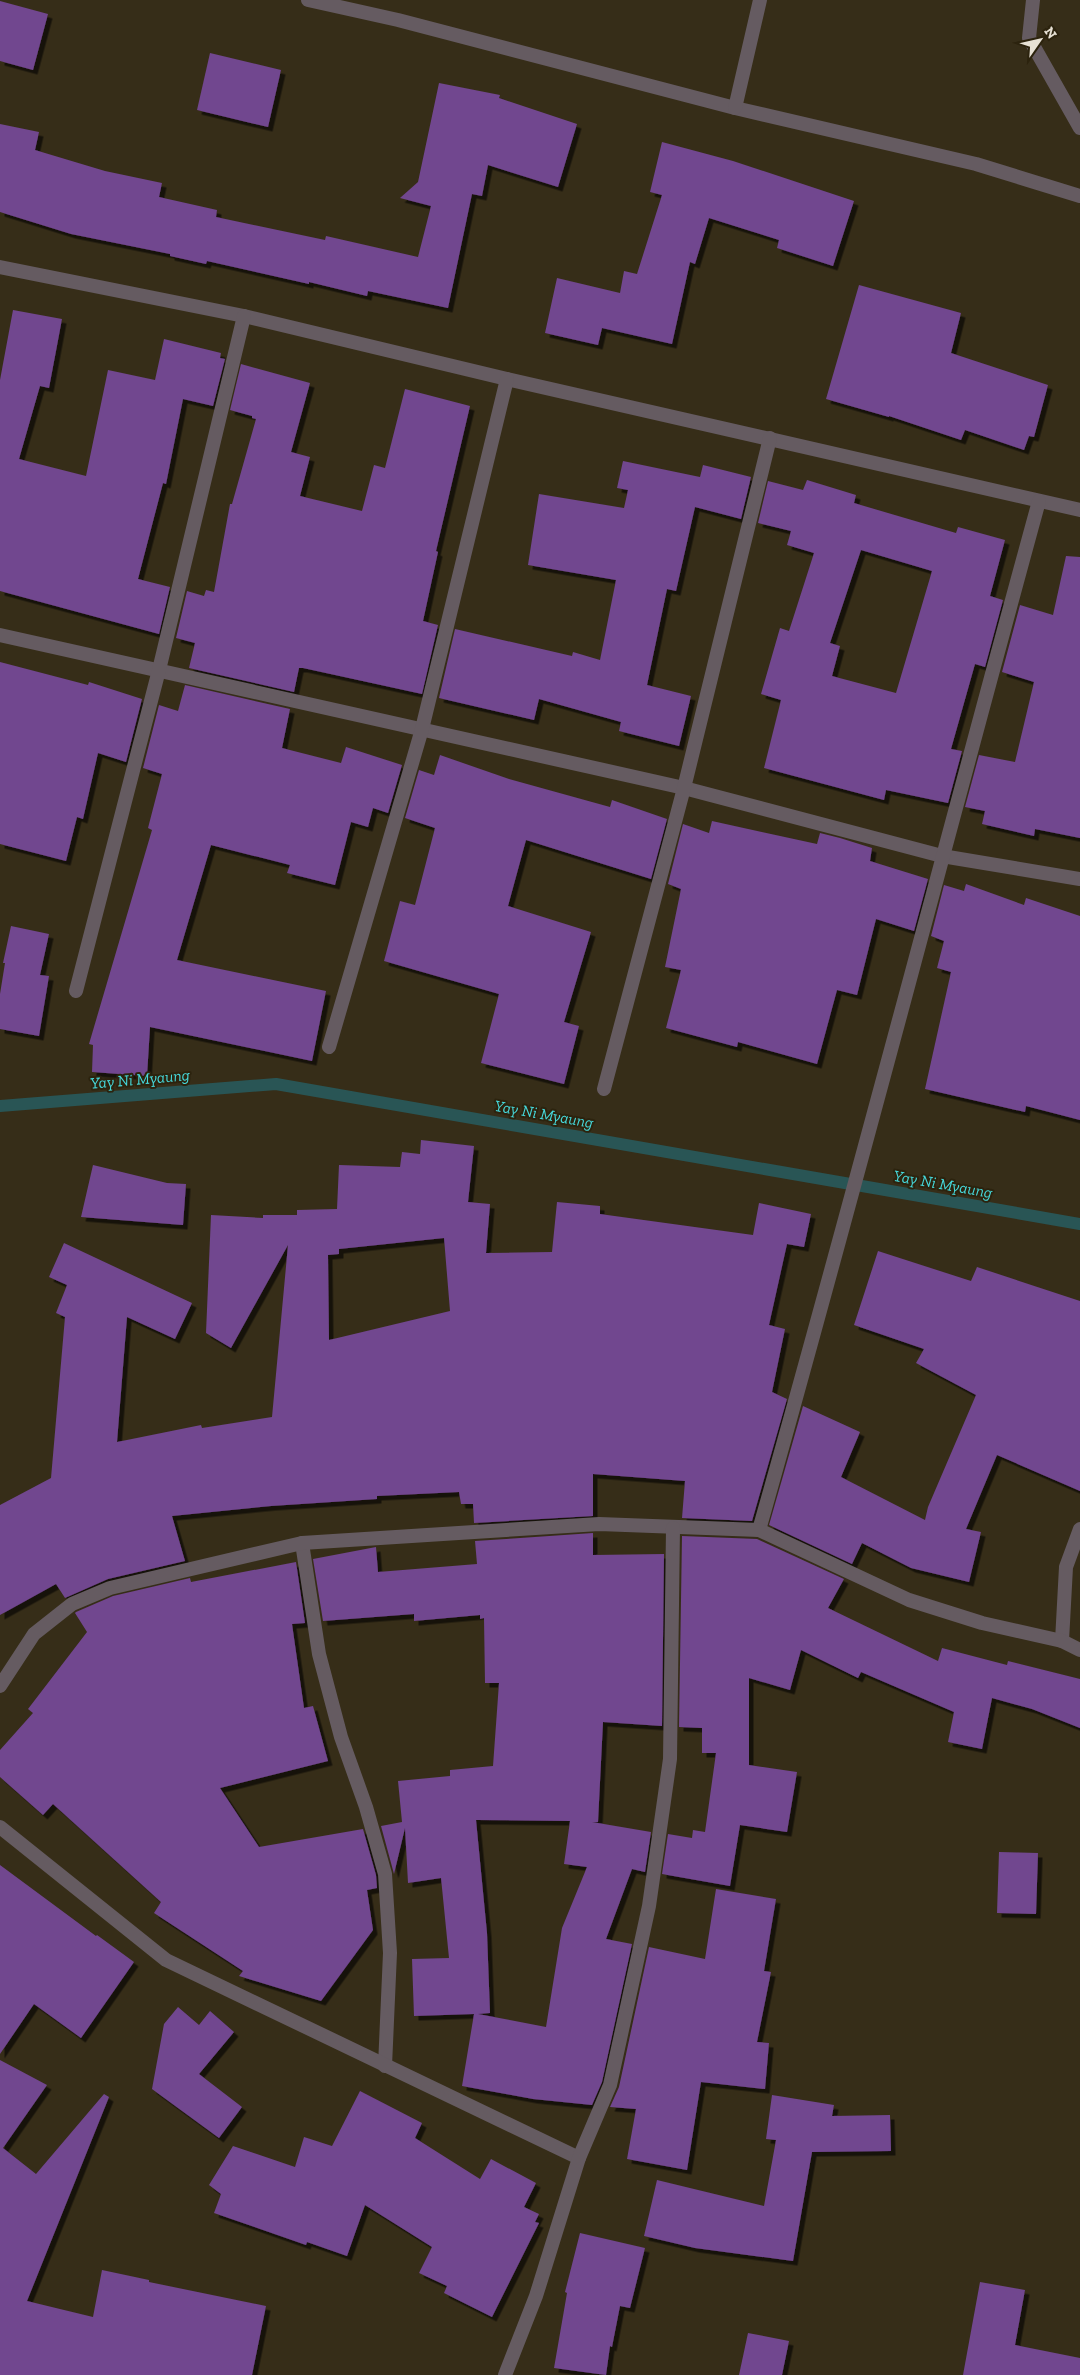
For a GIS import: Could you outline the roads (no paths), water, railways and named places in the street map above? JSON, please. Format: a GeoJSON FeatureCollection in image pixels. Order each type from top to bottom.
{"type":"FeatureCollection","features":[{"type":"Feature","properties":{"kind":"street"},"geometry":{"type":"LineString","coordinates":[[308,0],[398,20],[735,108],[976,164],[1080,196]]}},
{"type":"Feature","properties":{"kind":"street"},"geometry":{"type":"LineString","coordinates":[[735,108],[760,0]]}},
{"type":"Feature","properties":{"kind":"street"},"geometry":{"type":"LineString","coordinates":[[1034,0],[1029,38],[1080,128]]}},
{"type":"Feature","properties":{"kind":"street"},"geometry":{"type":"LineString","coordinates":[[0,267],[244,316],[507,379],[1080,510]]}},
{"type":"Feature","properties":{"kind":"street"},"geometry":{"type":"LineString","coordinates":[[76,991],[159,670],[244,316]]}},
{"type":"Feature","properties":{"kind":"street"},"geometry":{"type":"LineString","coordinates":[[330,1047],[422,729],[507,379]]}},
{"type":"Feature","properties":{"kind":"street"},"geometry":{"type":"LineString","coordinates":[[604,1089],[684,788],[770,438]]}},
{"type":"Feature","properties":{"kind":"street"},"geometry":{"type":"LineString","coordinates":[[759,1530],[844,1231],[942,856],[1039,501]]}},
{"type":"Feature","properties":{"kind":"street"},"geometry":{"type":"LineString","coordinates":[[0,635],[684,788],[942,856],[1080,879]]}},
{"type":"Feature","properties":{"kind":"street"},"geometry":{"type":"LineString","coordinates":[[0,1686],[34,1634],[72,1604],[110,1588],[302,1543],[599,1524],[759,1530],[909,1600],[982,1623],[1062,1641],[1080,1650]]}},
{"type":"Feature","properties":{"kind":"street"},"geometry":{"type":"LineString","coordinates":[[505,2375],[536,2296],[578,2158],[610,2085],[650,1896],[670,1759],[673,1528]]}},
{"type":"Feature","properties":{"kind":"street"},"geometry":{"type":"LineString","coordinates":[[1062,1641],[1066,1567],[1080,1529]]}},
{"type":"Feature","properties":{"kind":"street"},"geometry":{"type":"LineString","coordinates":[[302,1543],[319,1654],[341,1737],[366,1807],[385,1874],[390,1953],[385,2066]]}},
{"type":"Feature","properties":{"kind":"street"},"geometry":{"type":"LineString","coordinates":[[0,1827],[166,1960],[578,2158]]}},
{"type":"Feature","properties":{"kind":"waterway","name":"Yay Ni Myaung"},"geometry":{"type":"LineString","coordinates":[[0,1106],[276,1084],[1080,1224]]}}]}
